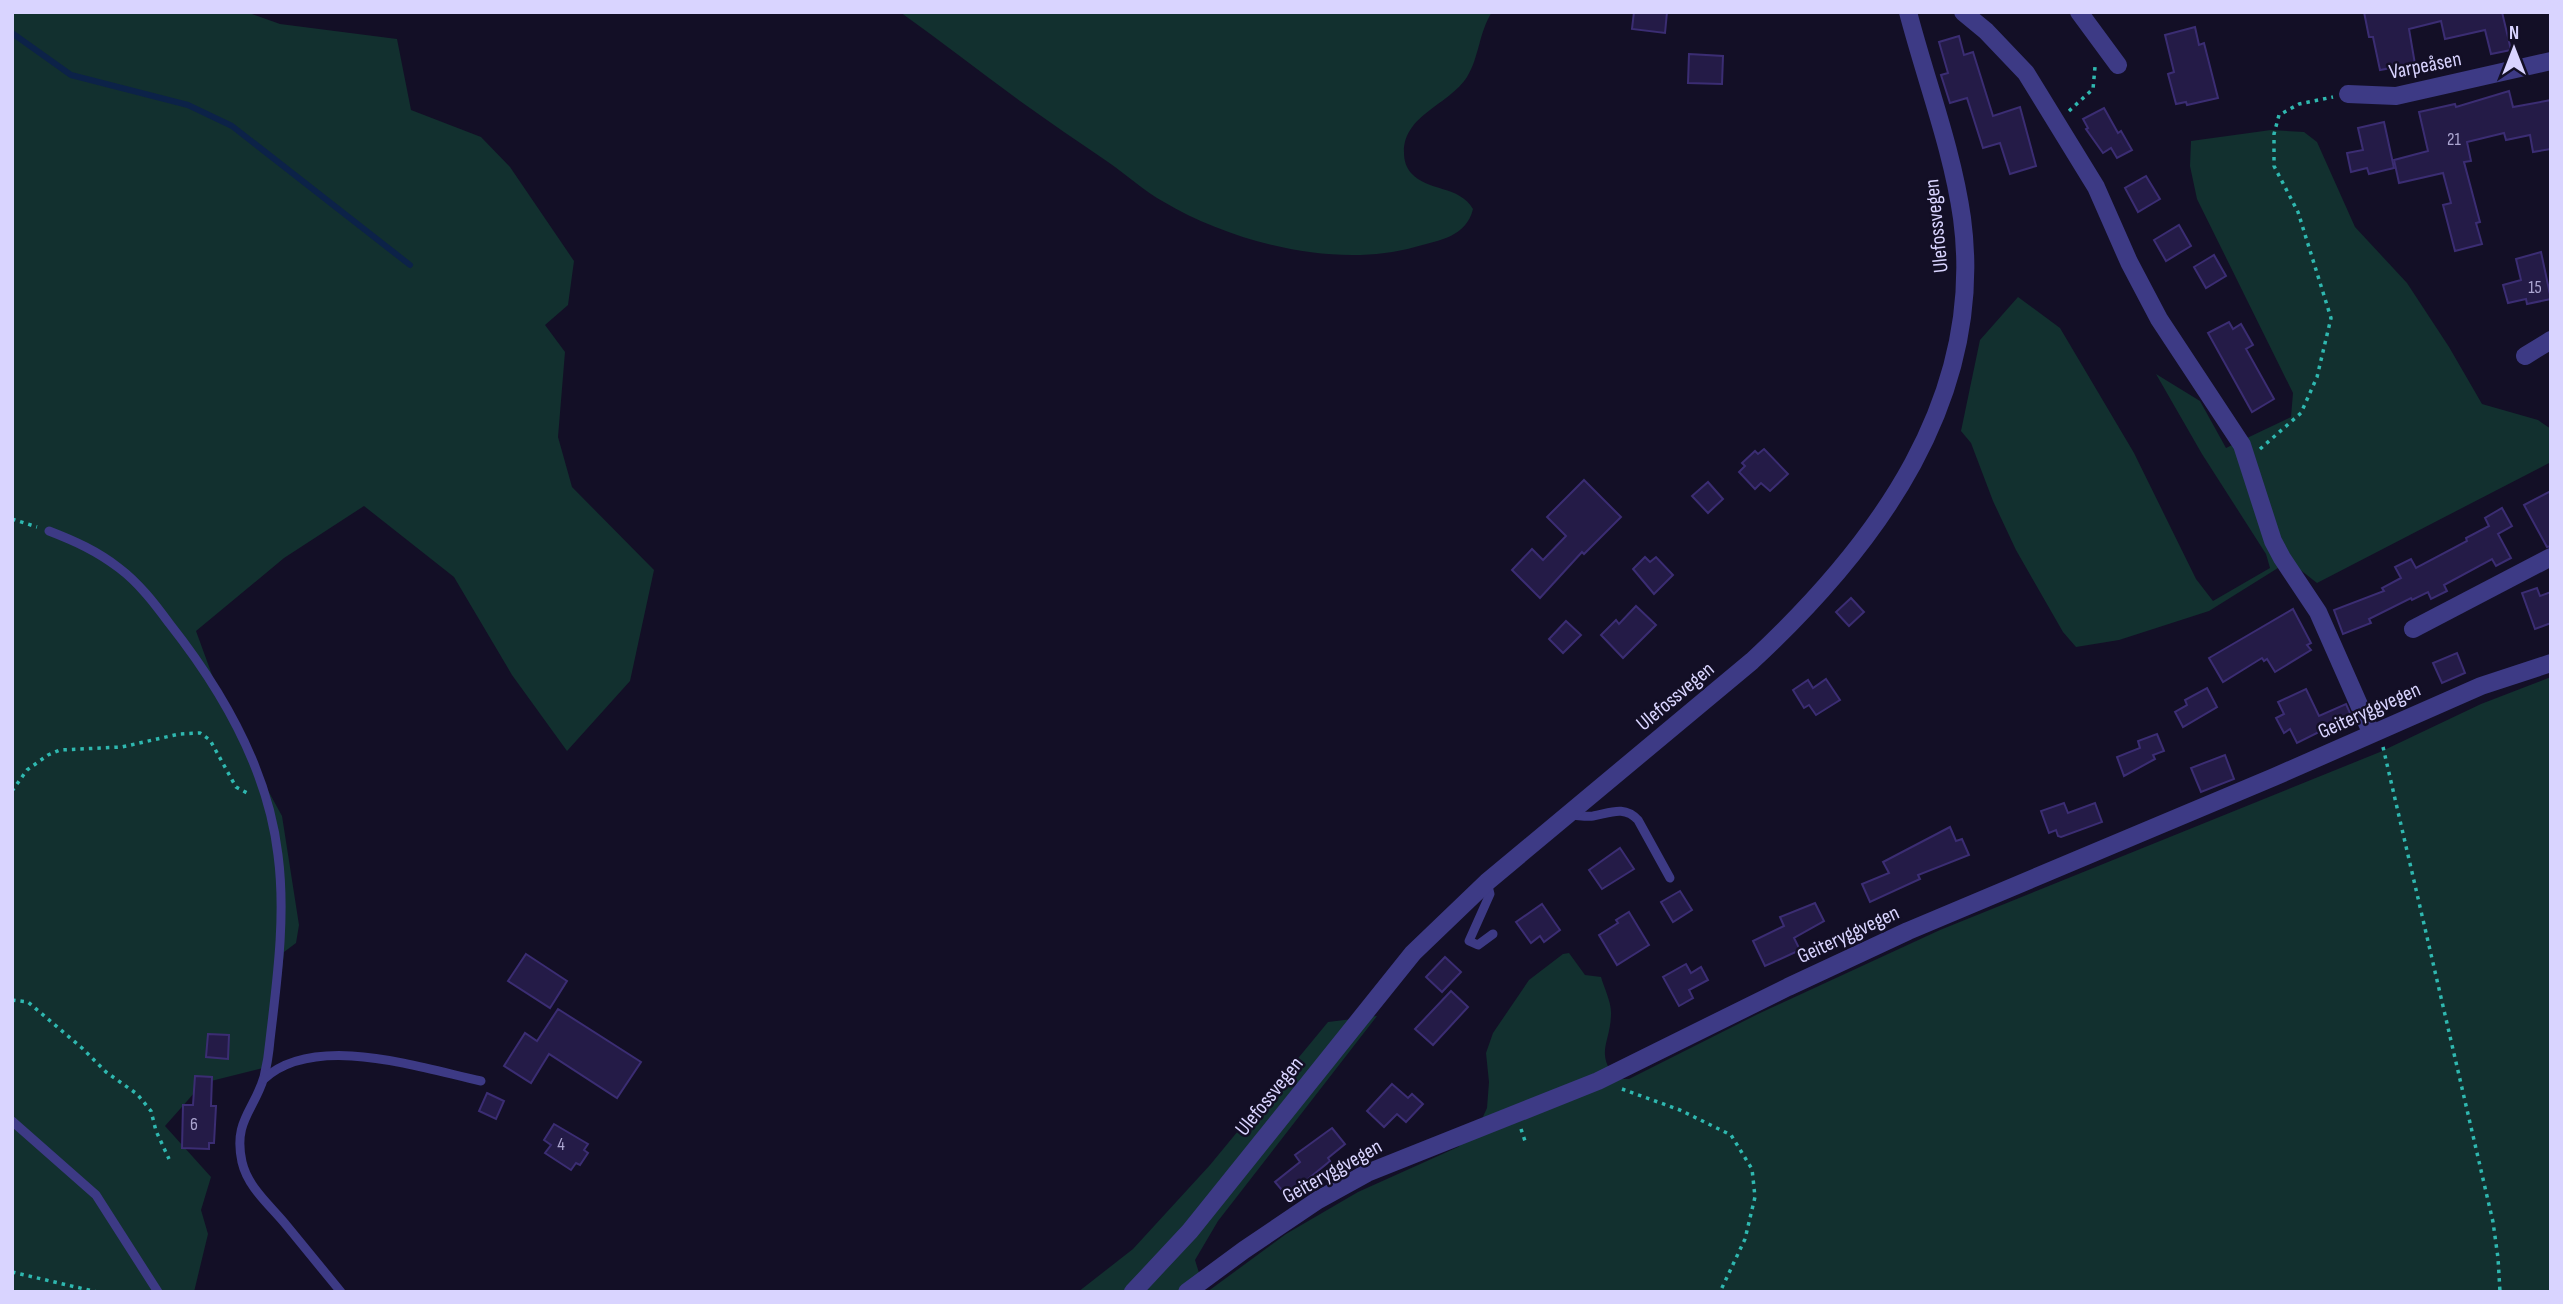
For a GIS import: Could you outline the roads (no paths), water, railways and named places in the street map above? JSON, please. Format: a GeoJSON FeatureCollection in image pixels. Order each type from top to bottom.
{"type":"FeatureCollection","features":[{"type":"Feature","properties":{"kind":"street","name":"Ulefossvegen"},"geometry":{"type":"LineString","coordinates":[[1133,1292],[1190,1231],[1412,953],[1487,882],[1752,661],[1818,595],[1870,531],[1912,465],[1939,409],[1956,358],[1962,327],[1965,270],[1962,220],[1948,152],[1908,12]]}},
{"type":"Feature","properties":{"kind":"street"},"geometry":{"type":"LineString","coordinates":[[1963,12],[1986,31],[2026,73],[2096,187],[2129,262],[2159,318],[2228,423],[2248,459],[2273,541],[2318,612],[2375,731]]}},
{"type":"Feature","properties":{"kind":"street"},"geometry":{"type":"LineString","coordinates":[[2079,12],[2118,65]]}},
{"type":"Feature","properties":{"kind":"street","name":"Varpeåsen"},"geometry":{"type":"LineString","coordinates":[[2348,94],[2396,96],[2551,61]]}},
{"type":"Feature","properties":{"kind":"street"},"geometry":{"type":"LineString","coordinates":[[2525,356],[2551,340]]}},
{"type":"Feature","properties":{"kind":"street"},"geometry":{"type":"LineString","coordinates":[[2413,629],[2551,557]]}},
{"type":"Feature","properties":{"kind":"street","name":"Geiteryggvegen"},"geometry":{"type":"LineString","coordinates":[[1187,1292],[1307,1208],[1367,1173],[1598,1081],[1896,937],[2274,778],[2481,686],[2551,663]]}},
{"type":"Feature","properties":{"kind":"lane"},"geometry":{"type":"LineString","coordinates":[[49,531],[88,546],[122,570],[154,602],[221,696],[244,739],[274,830],[280,880],[280,921],[273,1019],[264,1079],[246,1113],[241,1129],[240,1149],[248,1180],[341,1292]]}},
{"type":"Feature","properties":{"kind":"lane"},"geometry":{"type":"LineString","coordinates":[[1567,815],[1590,816],[1615,810],[1630,813],[1637,820],[1670,878]]}},
{"type":"Feature","properties":{"kind":"lane"},"geometry":{"type":"LineString","coordinates":[[1487,882],[1490,894],[1469,941],[1478,944],[1493,934]]}},
{"type":"Feature","properties":{"kind":"lane"},"geometry":{"type":"LineString","coordinates":[[264,1079],[287,1063],[327,1056],[356,1056],[481,1082]]}},
{"type":"Feature","properties":{"kind":"lane"},"geometry":{"type":"LineString","coordinates":[[12,1121],[96,1195],[158,1292]]}},
{"type":"Feature","properties":{"kind":"waterway"},"geometry":{"type":"LineString","coordinates":[[12,33],[71,75],[188,105],[232,126],[410,265]]}}]}
